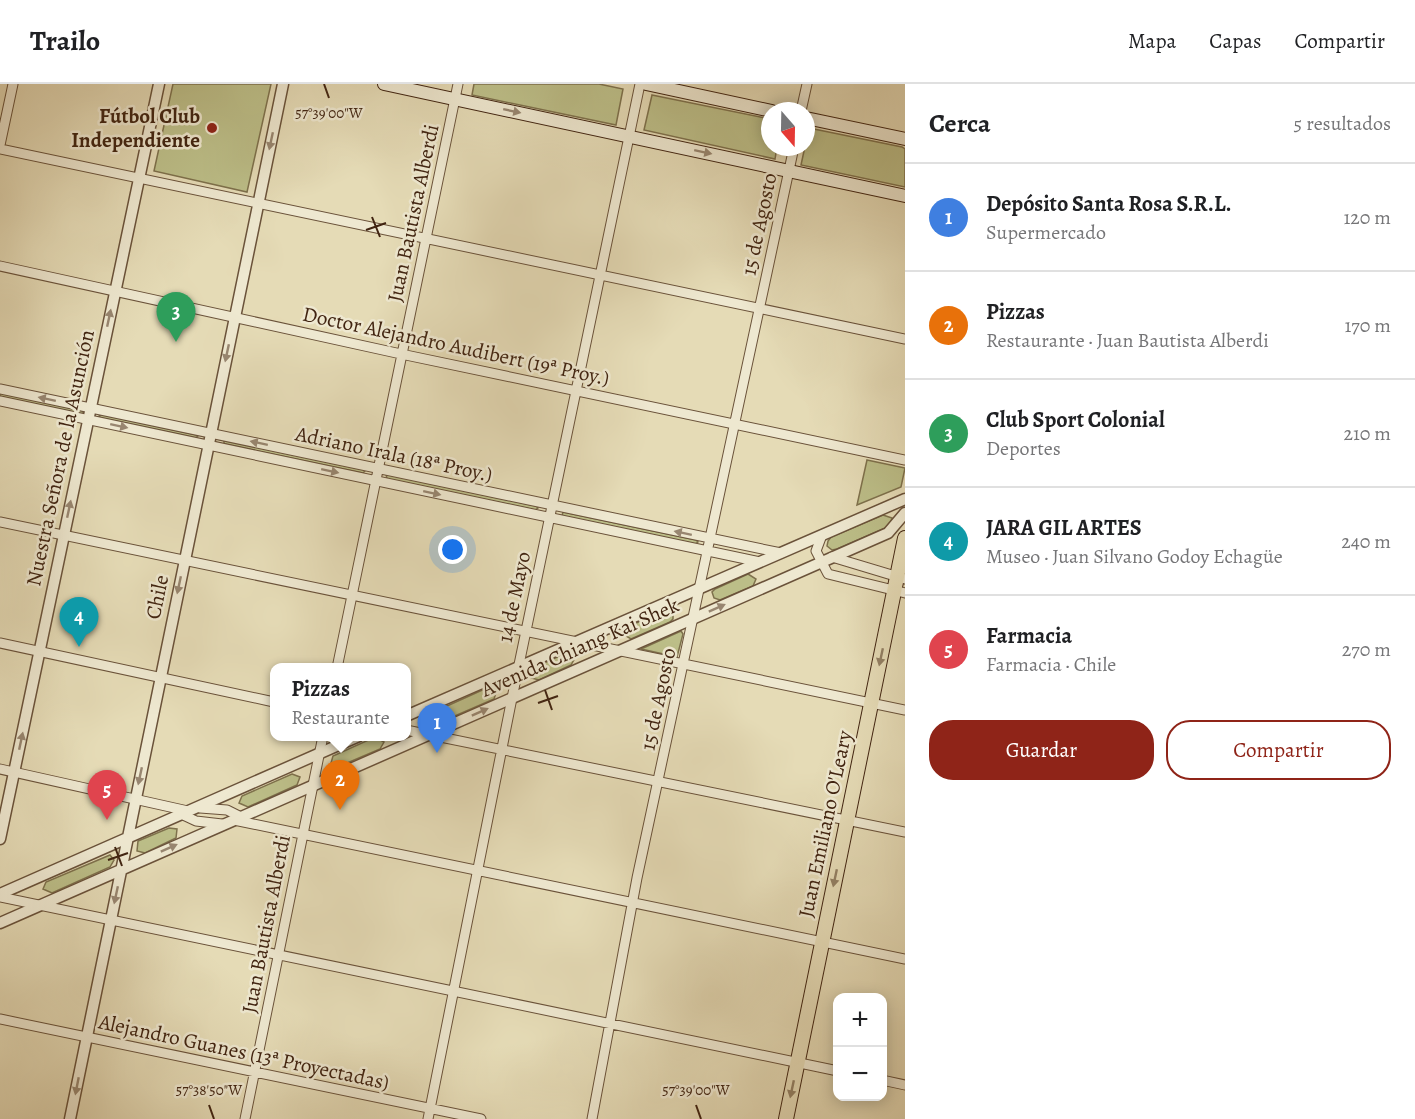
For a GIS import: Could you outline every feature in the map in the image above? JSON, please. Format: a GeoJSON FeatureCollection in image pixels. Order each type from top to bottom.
{"type":"FeatureCollection","features":[{"type":"Feature","properties":{"kind":"main road"},"geometry":{"type":"LineString","coordinates":[[384,84],[905,195]]}},
{"type":"Feature","properties":{"kind":"main road"},"geometry":{"type":"LineString","coordinates":[[646,84],[761,109]]}},
{"type":"Feature","properties":{"kind":"main road"},"geometry":{"type":"LineString","coordinates":[[815,120],[905,139]]}},
{"type":"Feature","properties":{"kind":"main road","name":"Juan Emiliano O'Leary"},"geometry":{"type":"LineString","coordinates":[[786,1119],[871,704],[901,585],[905,538]]}},
{"type":"Feature","properties":{"kind":"street"},"geometry":{"type":"LineString","coordinates":[[12,84],[0,147],[905,339]]}},
{"type":"Feature","properties":{"kind":"street","name":"Nuestra Señora de la Asunción"},"geometry":{"type":"LineString","coordinates":[[0,839],[159,84]]}},
{"type":"Feature","properties":{"kind":"street","name":"Chile"},"geometry":{"type":"LineString","coordinates":[[70,1119],[282,84]]}},
{"type":"Feature","properties":{"kind":"street","name":"Juan Bautista Alberdi"},"geometry":{"type":"LineString","coordinates":[[338,663],[458,84]]}},
{"type":"Feature","properties":{"kind":"street","name":"14 de Mayo"},"geometry":{"type":"LineString","coordinates":[[428,1119],[525,632],[640,84]]}},
{"type":"Feature","properties":{"kind":"street"},"geometry":{"type":"LineString","coordinates":[[803,102],[807,84]]}},
{"type":"Feature","properties":{"kind":"street","name":"15 de Agosto"},"geometry":{"type":"LineString","coordinates":[[592,1119],[609,1023],[682,665],[695,618],[792,156]]}},
{"type":"Feature","properties":{"kind":"street","name":"Doctor Alejandro Audibert (19ª Proy.)"},"geometry":{"type":"LineString","coordinates":[[0,266],[401,354],[905,460]]}},
{"type":"Feature","properties":{"kind":"street","name":"Adriano Irala (18ª Proy.)"},"geometry":{"type":"LineString","coordinates":[[0,389],[208,445],[760,562]]}},
{"type":"Feature","properties":{"kind":"street","name":"Adriano Irala (18ª Proy.)"},"geometry":{"type":"LineString","coordinates":[[0,401],[210,433],[781,553]]}},
{"type":"Feature","properties":{"kind":"street","name":"Avenida Chiang Kai Shek"},"geometry":{"type":"LineString","coordinates":[[411,714],[905,499]]}},
{"type":"Feature","properties":{"kind":"street","name":"Avenida Chiang Kai Shek"},"geometry":{"type":"LineString","coordinates":[[0,923],[888,533],[905,513]]}},
{"type":"Feature","properties":{"kind":"street"},"geometry":{"type":"LineString","coordinates":[[0,522],[905,710]]}},
{"type":"Feature","properties":{"kind":"street"},"geometry":{"type":"LineString","coordinates":[[822,535],[816,545],[820,563],[832,576],[901,585]]}},
{"type":"Feature","properties":{"kind":"street"},"geometry":{"type":"LineString","coordinates":[[832,557],[901,585]]}},
{"type":"Feature","properties":{"kind":"street"},"geometry":{"type":"LineString","coordinates":[[0,643],[270,701]]}},
{"type":"Feature","properties":{"kind":"street"},"geometry":{"type":"LineString","coordinates":[[411,731],[905,832]]}},
{"type":"Feature","properties":{"kind":"street","name":"Juan Bautista Alberdi"},"geometry":{"type":"LineString","coordinates":[[245,1119],[322,741]]}},
{"type":"Feature","properties":{"kind":"street"},"geometry":{"type":"LineString","coordinates":[[0,895],[347,741]]}},
{"type":"Feature","properties":{"kind":"street"},"geometry":{"type":"LineString","coordinates":[[0,769],[187,811],[211,825],[233,820]]}},
{"type":"Feature","properties":{"kind":"street"},"geometry":{"type":"LineString","coordinates":[[187,811],[212,807],[233,820],[905,959]]}},
{"type":"Feature","properties":{"kind":"street"},"geometry":{"type":"LineString","coordinates":[[0,895],[110,920],[833,1070]]}},
{"type":"Feature","properties":{"kind":"street","name":"Alejandro Guanes (13ª Proyectadas)"},"geometry":{"type":"LineString","coordinates":[[0,1019],[481,1119]]}},
{"type":"Feature","properties":{"kind":"street"},"geometry":{"type":"LineString","coordinates":[[887,1081],[905,1085]]}},
{"type":"Feature","properties":{"kind":"green space","name":"Fútbol Club Independiente"},"geometry":{"type":"Polygon","coordinates":[[[173,84],[271,84],[247,192],[154,171],[173,84]]]}},
{"type":"Feature","properties":{"kind":"green space"},"geometry":{"type":"Polygon","coordinates":[[[474,84],[599,84],[623,89],[616,125],[472,95],[474,84]]]}},
{"type":"Feature","properties":{"kind":"green space"},"geometry":{"type":"Polygon","coordinates":[[[652,95],[761,117],[761,156],[644,130],[652,95]]]}},
{"type":"Feature","properties":{"kind":"green space"},"geometry":{"type":"Polygon","coordinates":[[[815,129],[902,147],[905,149],[905,187],[801,165],[803,156],[815,156],[815,129]]]}},
{"type":"Feature","properties":{"kind":"green space"},"geometry":{"type":"Polygon","coordinates":[[[0,392],[84,412],[81,414],[0,397],[0,392]]]}},
{"type":"Feature","properties":{"kind":"green space"},"geometry":{"type":"Polygon","coordinates":[[[102,414],[198,436],[195,438],[101,418],[99,416],[102,414]]]}},
{"type":"Feature","properties":{"kind":"green space"},"geometry":{"type":"Polygon","coordinates":[[[224,440],[365,471],[363,473],[224,444],[224,440]]]}},
{"type":"Feature","properties":{"kind":"green space"},"geometry":{"type":"Polygon","coordinates":[[[867,460],[905,468],[901,487],[857,505],[867,460]]]}},
{"type":"Feature","properties":{"kind":"green space"},"geometry":{"type":"Polygon","coordinates":[[[386,474],[538,508],[535,510],[387,479],[386,474]]]}},
{"type":"Feature","properties":{"kind":"green space"},"geometry":{"type":"Polygon","coordinates":[[[563,512],[698,542],[695,544],[562,516],[563,512]]]}},
{"type":"Feature","properties":{"kind":"green space"},"geometry":{"type":"Polygon","coordinates":[[[883,515],[892,518],[890,526],[837,549],[832,550],[827,546],[831,537],[883,515]]]}},
{"type":"Feature","properties":{"kind":"green space"},"geometry":{"type":"Polygon","coordinates":[[[748,574],[756,579],[753,586],[720,600],[714,598],[712,592],[715,589],[748,574]]]}},
{"type":"Feature","properties":{"kind":"green space"},"geometry":{"type":"Polygon","coordinates":[[[666,610],[673,613],[673,619],[670,622],[631,639],[624,633],[627,627],[666,610]]]}},
{"type":"Feature","properties":{"kind":"green space"},"geometry":{"type":"Polygon","coordinates":[[[681,631],[683,634],[677,657],[641,649],[681,631]]]}},
{"type":"Feature","properties":{"kind":"green space"},"geometry":{"type":"Polygon","coordinates":[[[566,653],[575,658],[571,665],[539,680],[531,678],[533,668],[566,653]]]}},
{"type":"Feature","properties":{"kind":"green space"},"geometry":{"type":"Polygon","coordinates":[[[489,687],[497,690],[494,699],[434,725],[425,722],[427,715],[489,687]]]}},
{"type":"Feature","properties":{"kind":"green space"},"geometry":{"type":"Polygon","coordinates":[[[366,741],[384,742],[380,749],[340,766],[331,763],[333,756],[366,741]]]}},
{"type":"Feature","properties":{"kind":"green space"},"geometry":{"type":"Polygon","coordinates":[[[292,774],[300,777],[297,785],[248,807],[239,803],[242,796],[292,774]]]}},
{"type":"Feature","properties":{"kind":"green space"},"geometry":{"type":"Polygon","coordinates":[[[169,828],[177,829],[176,838],[145,853],[137,851],[138,841],[169,828]]]}},
{"type":"Feature","properties":{"kind":"green space"},"geometry":{"type":"Polygon","coordinates":[[[110,855],[114,860],[110,867],[52,893],[43,889],[46,882],[110,855]]]}},
{"type":"Feature","properties":{"kind":"place","name":"Fútbol Club Independiente"},"geometry":{"type":"Point","coordinates":[212,128]}},
{"type":"Feature","properties":{"kind":"place","name":"Club Sport Colonial"},"geometry":{"type":"Point","coordinates":[176,342]}},
{"type":"Feature","properties":{"kind":"place","name":"JARA GIL ARTES"},"geometry":{"type":"Point","coordinates":[79,647]}},
{"type":"Feature","properties":{"kind":"place","name":"Depósito Santa Rosa S.R.L."},"geometry":{"type":"Point","coordinates":[437,753]}},
{"type":"Feature","properties":{"kind":"place","name":"Pizzas"},"geometry":{"type":"Point","coordinates":[340,810]}},
{"type":"Feature","properties":{"kind":"place","name":"Farmacia"},"geometry":{"type":"Point","coordinates":[107,820]}}]}
